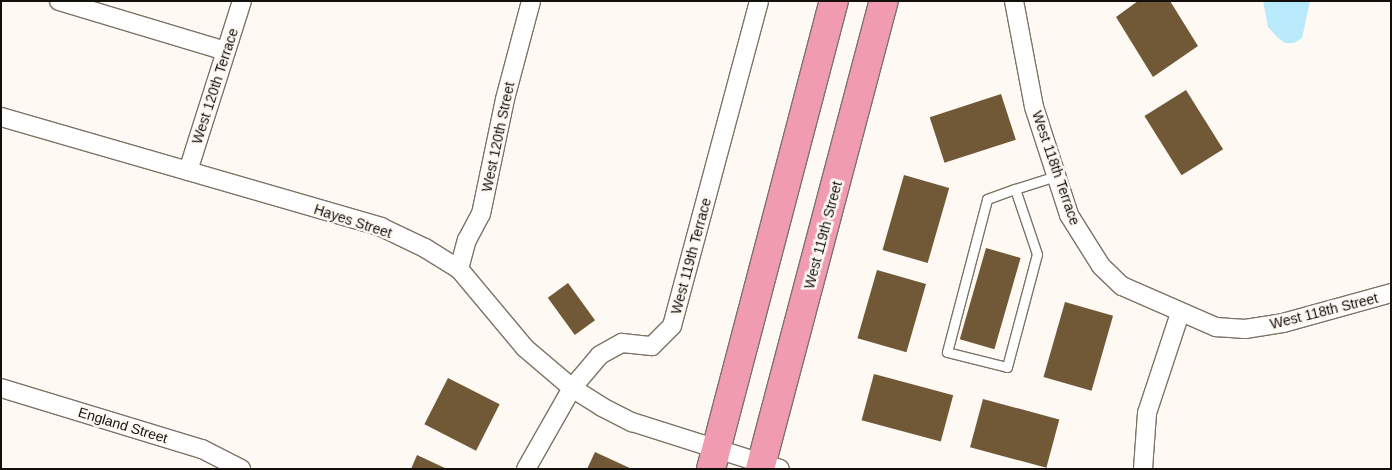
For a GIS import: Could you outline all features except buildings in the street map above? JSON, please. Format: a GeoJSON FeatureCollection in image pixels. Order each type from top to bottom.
{"type":"FeatureCollection","features":[{"type":"Feature","properties":{"kind":"main road"},"geometry":{"type":"LineString","coordinates":[[714,459],[834,1]]}},
{"type":"Feature","properties":{"kind":"main road","name":"West 119th Street"},"geometry":{"type":"LineString","coordinates":[[767,467],[884,1]]}},
{"type":"Feature","properties":{"kind":"street"},"geometry":{"type":"LineString","coordinates":[[58,1],[226,51]]}},
{"type":"Feature","properties":{"kind":"street","name":"West 120th Terrace"},"geometry":{"type":"LineString","coordinates":[[188,172],[242,1]]}},
{"type":"Feature","properties":{"kind":"street","name":"West 120th Street"},"geometry":{"type":"LineString","coordinates":[[458,269],[467,240],[481,214],[505,99],[531,1]]}},
{"type":"Feature","properties":{"kind":"street","name":"West 119th Terrace"},"geometry":{"type":"LineString","coordinates":[[526,469],[572,388],[600,355],[622,343],[652,346],[672,326],[759,1]]}},
{"type":"Feature","properties":{"kind":"street","name":"West 118th Terrace"},"geometry":{"type":"LineString","coordinates":[[1014,1],[1034,107],[1069,215],[1101,266],[1122,286],[1180,313]]}},
{"type":"Feature","properties":{"kind":"street","name":"Hayes Street"},"geometry":{"type":"LineString","coordinates":[[1,117],[381,227],[425,248],[458,269],[525,348],[572,388],[632,422],[714,459],[767,467]]}},
{"type":"Feature","properties":{"kind":"street","name":"West 118th Street"},"geometry":{"type":"LineString","coordinates":[[1180,313],[1216,327],[1245,329],[1283,323],[1391,293]]}},
{"type":"Feature","properties":{"kind":"street"},"geometry":{"type":"LineString","coordinates":[[1142,469],[1147,413],[1180,313]]}},
{"type":"Feature","properties":{"kind":"street","name":"England Street"},"geometry":{"type":"LineString","coordinates":[[1,388],[202,449],[241,469]]}},
{"type":"Feature","properties":{"kind":"lane"},"geometry":{"type":"LineString","coordinates":[[1015,189],[1037,254],[1007,367],[947,352],[987,199],[1015,189],[1056,176]]}},
{"type":"Feature","properties":{"kind":"water"},"geometry":{"type":"Polygon","coordinates":[[[1263,1],[1310,1],[1302,38],[1294,43],[1285,43],[1277,37],[1268,27],[1263,1]]]}}]}
